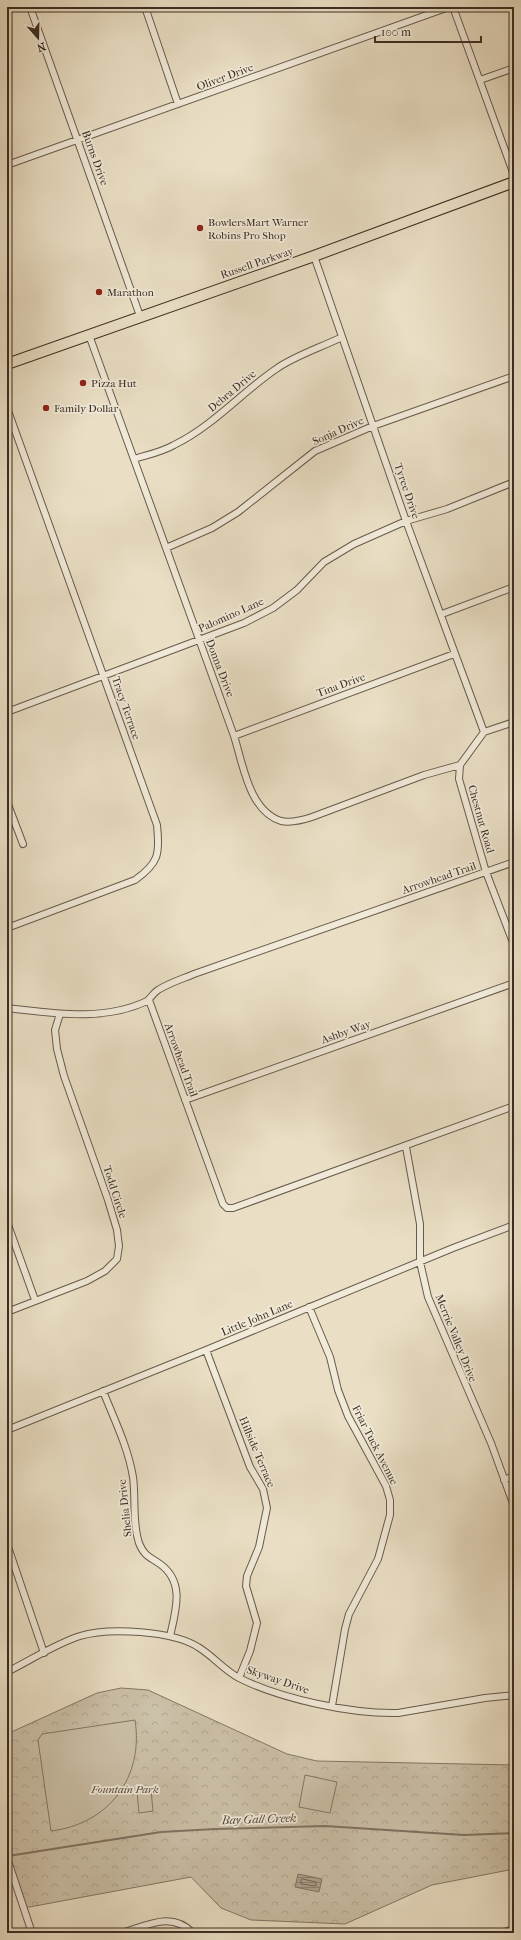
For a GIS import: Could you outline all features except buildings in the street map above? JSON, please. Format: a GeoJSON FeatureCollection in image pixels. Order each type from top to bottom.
{"type":"FeatureCollection","features":[{"type":"Feature","properties":{"kind":"main road","name":"Russell Parkway"},"geometry":{"type":"LineString","coordinates":[[7,364],[314,256],[514,182]]}},
{"type":"Feature","properties":{"kind":"street","name":"Burns Drive"},"geometry":{"type":"LineString","coordinates":[[30,7],[140,316]]}},
{"type":"Feature","properties":{"kind":"street"},"geometry":{"type":"LineString","coordinates":[[154,7],[145,8],[178,104]]}},
{"type":"Feature","properties":{"kind":"street","name":"Oliver Drive"},"geometry":{"type":"LineString","coordinates":[[7,165],[449,7]]}},
{"type":"Feature","properties":{"kind":"street"},"geometry":{"type":"LineString","coordinates":[[453,7],[514,175]]}},
{"type":"Feature","properties":{"kind":"street"},"geometry":{"type":"LineString","coordinates":[[480,80],[514,68]]}},
{"type":"Feature","properties":{"kind":"street","name":"Tyree Drive"},"geometry":{"type":"LineString","coordinates":[[314,256],[406,521],[442,614],[454,654],[484,732]]}},
{"type":"Feature","properties":{"kind":"street","name":"Donna Drive"},"geometry":{"type":"LineString","coordinates":[[89,335],[234,736],[254,799],[264,812],[282,821],[297,821],[312,818],[460,764]]}},
{"type":"Feature","properties":{"kind":"street","name":"Debra Drive"},"geometry":{"type":"LineString","coordinates":[[134,459],[174,446],[220,415],[277,368],[342,337]]}},
{"type":"Feature","properties":{"kind":"street","name":"Sonja Drive"},"geometry":{"type":"LineString","coordinates":[[166,548],[212,528],[238,512],[315,451],[373,426],[514,376]]}},
{"type":"Feature","properties":{"kind":"street","name":"Tracy Terrace"},"geometry":{"type":"LineString","coordinates":[[7,408],[104,675],[110,698],[157,825],[159,845],[156,860],[146,872],[135,880],[7,928]]}},
{"type":"Feature","properties":{"kind":"street","name":"Palomino Lane"},"geometry":{"type":"LineString","coordinates":[[7,712],[244,623],[273,608],[297,590],[324,562],[354,544],[406,521],[447,509],[514,482]]}},
{"type":"Feature","properties":{"kind":"street"},"geometry":{"type":"LineString","coordinates":[[442,614],[514,587]]}},
{"type":"Feature","properties":{"kind":"street","name":"Tina Drive"},"geometry":{"type":"LineString","coordinates":[[234,736],[454,654]]}},
{"type":"Feature","properties":{"kind":"street"},"geometry":{"type":"LineString","coordinates":[[460,764],[484,732],[514,722]]}},
{"type":"Feature","properties":{"kind":"street","name":"Chestnut Road"},"geometry":{"type":"LineString","coordinates":[[460,764],[459,779],[486,872],[514,945]]}},
{"type":"Feature","properties":{"kind":"street"},"geometry":{"type":"LineString","coordinates":[[7,802],[22,844]]}},
{"type":"Feature","properties":{"kind":"street","name":"Arrowhead Trail"},"geometry":{"type":"LineString","coordinates":[[514,862],[194,974],[156,991],[148,1000],[223,1204],[227,1208],[241,1206],[406,1147],[450,1128],[514,1106]]}},
{"type":"Feature","properties":{"kind":"street","name":"Ashby Way"},"geometry":{"type":"LineString","coordinates":[[185,1100],[514,983]]}},
{"type":"Feature","properties":{"kind":"street"},"geometry":{"type":"LineString","coordinates":[[7,1008],[60,1014],[107,1013],[148,1000]]}},
{"type":"Feature","properties":{"kind":"street","name":"Todd Circle"},"geometry":{"type":"LineString","coordinates":[[7,1312],[87,1281],[105,1271],[117,1259],[119,1246],[117,1230],[108,1200],[64,1076],[57,1050],[55,1030],[60,1014]]}},
{"type":"Feature","properties":{"kind":"street","name":"Merrie Valley Drive"},"geometry":{"type":"LineString","coordinates":[[406,1147],[420,1224],[420,1262],[428,1297],[491,1443],[514,1506]]}},
{"type":"Feature","properties":{"kind":"street"},"geometry":{"type":"LineString","coordinates":[[7,1222],[36,1300]]}},
{"type":"Feature","properties":{"kind":"street","name":"Little John Lane"},"geometry":{"type":"LineString","coordinates":[[7,1430],[453,1248],[514,1225]]}},
{"type":"Feature","properties":{"kind":"street","name":"Friar Tuck Avenue"},"geometry":{"type":"LineString","coordinates":[[308,1307],[330,1357],[338,1390],[348,1416],[386,1486],[390,1500],[390,1515],[378,1559],[349,1614],[347,1621],[332,1706]]}},
{"type":"Feature","properties":{"kind":"street","name":"Hillside Terrace"},"geometry":{"type":"LineString","coordinates":[[206,1350],[250,1467],[262,1489],[267,1508],[259,1546],[247,1576],[246,1586],[257,1623],[250,1651],[239,1678]]}},
{"type":"Feature","properties":{"kind":"street","name":"Shelia Drive"},"geometry":{"type":"LineString","coordinates":[[103,1391],[130,1464],[133,1478],[136,1530],[139,1544],[146,1556],[159,1563],[168,1571],[175,1582],[177,1593],[170,1636]]}},
{"type":"Feature","properties":{"kind":"street"},"geometry":{"type":"LineString","coordinates":[[504,1480],[514,1476]]}},
{"type":"Feature","properties":{"kind":"street"},"geometry":{"type":"LineString","coordinates":[[7,1544],[44,1653]]}},
{"type":"Feature","properties":{"kind":"street","name":"Skyway Drive"},"geometry":{"type":"LineString","coordinates":[[7,1672],[62,1643],[81,1636],[100,1632],[126,1632],[170,1636],[199,1648],[239,1678],[287,1696],[332,1706],[385,1714],[485,1698],[514,1695]]}},
{"type":"Feature","properties":{"kind":"street"},"geometry":{"type":"LineString","coordinates":[[7,1858],[32,1933]]}},
{"type":"Feature","properties":{"kind":"street"},"geometry":{"type":"LineString","coordinates":[[122,1933],[169,1920],[184,1924],[193,1933]]}},
{"type":"Feature","properties":{"kind":"street"},"geometry":{"type":"LineString","coordinates":[[501,1933],[514,1929]]}},
{"type":"Feature","properties":{"kind":"green space","name":"Fountain Park"},"geometry":{"type":"Polygon","coordinates":[[[121,1688],[148,1690],[287,1754],[317,1761],[514,1765],[514,1869],[432,1885],[345,1924],[251,1920],[221,1908],[191,1877],[24,1908],[7,1858],[7,1734],[97,1693],[121,1688]]]}},
{"type":"Feature","properties":{"kind":"green space"},"geometry":{"type":"Polygon","coordinates":[[[135,1720],[136,1741],[134,1760],[128,1778],[118,1794],[105,1808],[90,1819],[72,1827],[51,1831],[38,1740],[42,1734],[135,1720]]]}},
{"type":"Feature","properties":{"kind":"green space"},"geometry":{"type":"Polygon","coordinates":[[[305,1775],[337,1782],[330,1813],[299,1807],[305,1775]]]}},
{"type":"Feature","properties":{"kind":"green space"},"geometry":{"type":"Polygon","coordinates":[[[151,1790],[153,1811],[139,1813],[137,1791],[151,1790]]]}},
{"type":"Feature","properties":{"kind":"water"},"geometry":{"type":"Polygon","coordinates":[[[298,1874],[322,1879],[319,1892],[295,1887],[298,1874]]]}},
{"type":"Feature","properties":{"kind":"waterway","name":"Bay Gall Creek"},"geometry":{"type":"LineString","coordinates":[[8,1856],[161,1832],[215,1829],[325,1826],[464,1835],[514,1833]]}},
{"type":"Feature","properties":{"kind":"place","name":"BowlersMart Warner Robins Pro Shop"},"geometry":{"type":"Point","coordinates":[200,228]}},
{"type":"Feature","properties":{"kind":"place","name":"Marathon"},"geometry":{"type":"Point","coordinates":[99,292]}},
{"type":"Feature","properties":{"kind":"place","name":"Pizza Hut"},"geometry":{"type":"Point","coordinates":[83,383]}},
{"type":"Feature","properties":{"kind":"place","name":"Family Dollar"},"geometry":{"type":"Point","coordinates":[46,408]}}]}
